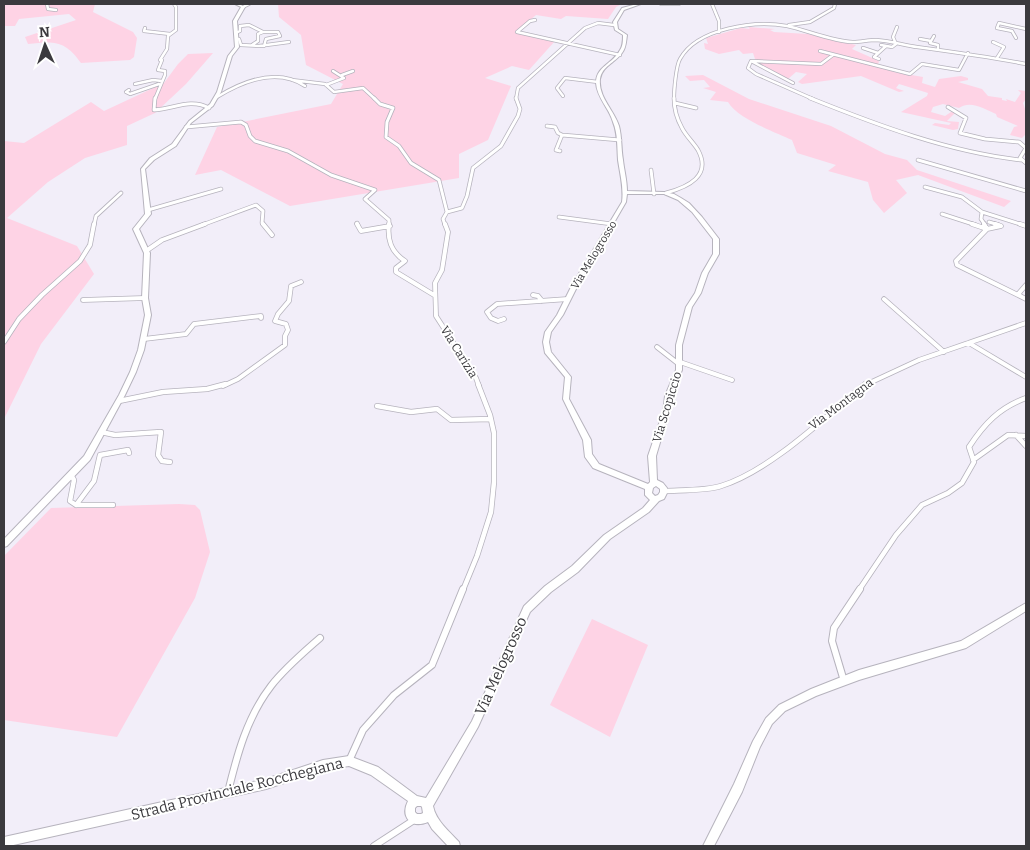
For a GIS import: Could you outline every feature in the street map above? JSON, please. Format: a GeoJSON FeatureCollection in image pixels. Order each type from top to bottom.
{"type":"FeatureCollection","features":[{"type":"Feature","properties":{"kind":"street"},"geometry":{"type":"LineString","coordinates":[[47,4],[48,9],[56,10]]}},
{"type":"Feature","properties":{"kind":"street"},"geometry":{"type":"LineString","coordinates":[[146,28],[144,31],[170,34],[176,30],[176,7],[174,4]]}},
{"type":"Feature","properties":{"kind":"street"},"geometry":{"type":"LineString","coordinates":[[614,25],[622,10],[639,4]]}},
{"type":"Feature","properties":{"kind":"street"},"geometry":{"type":"LineString","coordinates":[[661,4],[679,4]]}},
{"type":"Feature","properties":{"kind":"street"},"geometry":{"type":"LineString","coordinates":[[712,4],[719,22],[719,32]]}},
{"type":"Feature","properties":{"kind":"street"},"geometry":{"type":"LineString","coordinates":[[785,26],[810,22],[834,8],[835,4]]}},
{"type":"Feature","properties":{"kind":"street"},"geometry":{"type":"LineString","coordinates":[[4,544],[87,458],[133,372],[148,321],[145,298],[146,251],[136,229],[147,216],[148,210],[143,169],[152,159],[177,142],[186,127],[209,108],[217,97],[230,56],[237,47],[236,18],[243,5]]}},
{"type":"Feature","properties":{"kind":"street"},"geometry":{"type":"LineString","coordinates":[[535,20],[530,21],[517,32],[539,35],[568,44],[620,55]]}},
{"type":"Feature","properties":{"kind":"street"},"geometry":{"type":"LineString","coordinates":[[447,212],[462,208],[474,168],[501,146],[518,116],[520,109],[516,100],[518,88],[578,36],[583,28],[594,22],[614,25],[625,35],[625,48],[620,55],[601,70],[598,82],[565,78],[557,88],[563,96]]}},
{"type":"Feature","properties":{"kind":"street"},"geometry":{"type":"LineString","coordinates":[[1016,38],[1012,31],[997,28],[999,23],[1026,28]]}},
{"type":"Feature","properties":{"kind":"street"},"geometry":{"type":"LineString","coordinates":[[625,192],[666,193],[690,184],[702,171],[698,150],[678,122],[674,106],[674,83],[678,72],[679,60],[699,39],[719,32],[758,24],[785,26],[852,42],[871,39],[968,53],[1026,64]]}},
{"type":"Feature","properties":{"kind":"street"},"geometry":{"type":"LineString","coordinates":[[236,36],[240,31],[240,26],[245,25],[263,32]]}},
{"type":"Feature","properties":{"kind":"street"},"geometry":{"type":"LineString","coordinates":[[896,44],[893,37],[897,28]]}},
{"type":"Feature","properties":{"kind":"street"},"geometry":{"type":"LineString","coordinates":[[251,46],[258,41],[258,34],[276,31],[280,36],[266,40],[264,46]]}},
{"type":"Feature","properties":{"kind":"street"},"geometry":{"type":"LineString","coordinates":[[129,90],[126,92],[130,94],[159,84],[162,81],[165,71],[158,70],[162,64],[162,60],[160,60],[167,49],[170,34]]}},
{"type":"Feature","properties":{"kind":"street"},"geometry":{"type":"LineString","coordinates":[[236,36],[241,45],[264,46],[289,42]]}},
{"type":"Feature","properties":{"kind":"street"},"geometry":{"type":"LineString","coordinates":[[931,41],[934,36]]}},
{"type":"Feature","properties":{"kind":"street"},"geometry":{"type":"LineString","coordinates":[[920,39],[931,41],[931,44],[938,45],[938,49]]}},
{"type":"Feature","properties":{"kind":"street"},"geometry":{"type":"LineString","coordinates":[[993,42],[1004,46],[997,58]]}},
{"type":"Feature","properties":{"kind":"street"},"geometry":{"type":"LineString","coordinates":[[881,45],[892,47],[896,44]]}},
{"type":"Feature","properties":{"kind":"street"},"geometry":{"type":"LineString","coordinates":[[879,59],[874,57],[886,46]]}},
{"type":"Feature","properties":{"kind":"street"},"geometry":{"type":"LineString","coordinates":[[863,48],[878,53]]}},
{"type":"Feature","properties":{"kind":"street"},"geometry":{"type":"LineString","coordinates":[[820,51],[910,74],[922,64],[958,70],[968,53]]}},
{"type":"Feature","properties":{"kind":"street"},"geometry":{"type":"LineString","coordinates":[[751,61],[821,64],[834,55]]}},
{"type":"Feature","properties":{"kind":"street"},"geometry":{"type":"LineString","coordinates":[[751,61],[793,83]]}},
{"type":"Feature","properties":{"kind":"street"},"geometry":{"type":"LineString","coordinates":[[751,61],[748,68],[756,74],[829,106],[913,136],[999,157],[1020,160],[1026,163]]}},
{"type":"Feature","properties":{"kind":"street"},"geometry":{"type":"LineString","coordinates":[[333,71],[342,75],[353,71]]}},
{"type":"Feature","properties":{"kind":"street"},"geometry":{"type":"LineString","coordinates":[[292,80],[307,80],[326,86],[344,78],[342,75]]}},
{"type":"Feature","properties":{"kind":"street"},"geometry":{"type":"LineString","coordinates":[[217,97],[224,92],[259,77],[277,76],[305,86]]}},
{"type":"Feature","properties":{"kind":"street"},"geometry":{"type":"LineString","coordinates":[[135,84],[152,80],[162,81]]}},
{"type":"Feature","properties":{"kind":"street","name":"Via Melogrosso"},"geometry":{"type":"LineString","coordinates":[[598,82],[600,93],[613,116],[620,140],[625,192],[624,202],[574,285],[560,315],[548,332],[546,342],[548,353],[568,377],[566,399],[587,440],[588,455],[596,466],[651,486]]}},
{"type":"Feature","properties":{"kind":"street"},"geometry":{"type":"LineString","coordinates":[[159,84],[153,103],[154,110],[194,102],[202,103],[209,108]]}},
{"type":"Feature","properties":{"kind":"street","name":"Via Carizia"},"geometry":{"type":"LineString","coordinates":[[326,86],[334,92],[363,88],[380,104],[393,108],[387,122],[386,137],[399,146],[411,163],[439,180],[447,212],[443,219],[448,232],[442,270],[435,283],[436,316],[476,378],[492,419],[494,433],[492,512],[432,665],[394,695],[364,730],[349,761]]}},
{"type":"Feature","properties":{"kind":"street"},"geometry":{"type":"LineString","coordinates":[[675,103],[696,108]]}},
{"type":"Feature","properties":{"kind":"street"},"geometry":{"type":"LineString","coordinates":[[948,107],[966,118],[960,133],[985,139],[1012,141],[1023,145],[1026,148],[1020,160]]}},
{"type":"Feature","properties":{"kind":"street"},"geometry":{"type":"LineString","coordinates":[[186,127],[232,122],[246,125],[250,136],[255,141],[288,151],[331,175],[375,190],[365,199],[389,220],[388,233],[391,245],[394,252],[405,261],[396,268],[396,272],[434,295]]}},
{"type":"Feature","properties":{"kind":"street"},"geometry":{"type":"LineString","coordinates":[[547,126],[555,127],[558,133],[562,134],[620,140]]}},
{"type":"Feature","properties":{"kind":"street"},"geometry":{"type":"LineString","coordinates":[[560,151],[556,150],[562,134]]}},
{"type":"Feature","properties":{"kind":"street"},"geometry":{"type":"LineString","coordinates":[[918,160],[1026,191]]}},
{"type":"Feature","properties":{"kind":"street"},"geometry":{"type":"LineString","coordinates":[[650,170],[654,194]]}},
{"type":"Feature","properties":{"kind":"street"},"geometry":{"type":"LineString","coordinates":[[925,187],[950,192],[968,199],[982,212],[1026,226]]}},
{"type":"Feature","properties":{"kind":"street"},"geometry":{"type":"LineString","coordinates":[[148,210],[221,189]]}},
{"type":"Feature","properties":{"kind":"street"},"geometry":{"type":"LineString","coordinates":[[4,342],[19,319],[42,295],[80,261],[90,245],[96,216],[121,193]]}},
{"type":"Feature","properties":{"kind":"street","name":"Via Scopiccio"},"geometry":{"type":"LineString","coordinates":[[651,486],[652,456],[666,412],[668,396],[680,364],[679,345],[689,308],[698,293],[705,272],[716,254],[717,244],[716,239],[696,211],[666,193]]}},
{"type":"Feature","properties":{"kind":"street"},"geometry":{"type":"LineString","coordinates":[[146,251],[162,240],[256,205],[263,210],[262,223],[272,235]]}},
{"type":"Feature","properties":{"kind":"street"},"geometry":{"type":"LineString","coordinates":[[982,212],[981,219],[987,229]]}},
{"type":"Feature","properties":{"kind":"street"},"geometry":{"type":"LineString","coordinates":[[942,214],[987,229],[1001,226],[989,222]]}},
{"type":"Feature","properties":{"kind":"street"},"geometry":{"type":"LineString","coordinates":[[560,217],[612,224]]}},
{"type":"Feature","properties":{"kind":"street"},"geometry":{"type":"LineString","coordinates":[[357,223],[362,233],[390,226]]}},
{"type":"Feature","properties":{"kind":"street"},"geometry":{"type":"LineString","coordinates":[[987,229],[956,261],[957,265],[1026,299]]}},
{"type":"Feature","properties":{"kind":"street"},"geometry":{"type":"LineString","coordinates":[[970,271],[976,268]]}},
{"type":"Feature","properties":{"kind":"street"},"geometry":{"type":"LineString","coordinates":[[119,401],[163,392],[207,389],[222,386],[238,378],[285,345],[288,328],[286,324],[275,321],[276,316],[290,302],[291,298],[288,293],[291,286],[301,282]]}},
{"type":"Feature","properties":{"kind":"street"},"geometry":{"type":"LineString","coordinates":[[1020,296],[1019,293],[1026,286]]}},
{"type":"Feature","properties":{"kind":"street"},"geometry":{"type":"LineString","coordinates":[[533,295],[538,296],[542,301]]}},
{"type":"Feature","properties":{"kind":"street"},"geometry":{"type":"LineString","coordinates":[[83,300],[145,298]]}},
{"type":"Feature","properties":{"kind":"street"},"geometry":{"type":"LineString","coordinates":[[504,319],[498,321],[491,318],[487,312],[497,304],[510,305],[568,299]]}},
{"type":"Feature","properties":{"kind":"street"},"geometry":{"type":"LineString","coordinates":[[884,299],[944,352]]}},
{"type":"Feature","properties":{"kind":"street"},"geometry":{"type":"LineString","coordinates":[[144,339],[186,334],[194,324],[237,320],[249,316],[260,316],[261,318]]}},
{"type":"Feature","properties":{"kind":"street","name":"Via Montagna"},"geometry":{"type":"LineString","coordinates":[[664,491],[720,487],[749,474],[770,461],[865,384],[888,372],[1026,323]]}},
{"type":"Feature","properties":{"kind":"street"},"geometry":{"type":"LineString","coordinates":[[969,343],[1026,377]]}},
{"type":"Feature","properties":{"kind":"street"},"geometry":{"type":"LineString","coordinates":[[657,348],[676,364],[692,365],[732,380]]}},
{"type":"Feature","properties":{"kind":"street"},"geometry":{"type":"LineString","coordinates":[[844,680],[832,641],[834,628],[896,535],[922,505],[948,493],[962,483],[969,472],[973,460],[969,446],[995,412],[1026,398]]}},
{"type":"Feature","properties":{"kind":"street"},"geometry":{"type":"LineString","coordinates":[[377,406],[411,412],[437,409],[451,420],[492,419]]}},
{"type":"Feature","properties":{"kind":"street"},"geometry":{"type":"LineString","coordinates":[[102,432],[115,435],[162,432],[158,455],[162,461],[170,462]]}},
{"type":"Feature","properties":{"kind":"street"},"geometry":{"type":"LineString","coordinates":[[973,460],[1008,435],[1026,436]]}},
{"type":"Feature","properties":{"kind":"street"},"geometry":{"type":"LineString","coordinates":[[1016,435],[1026,446]]}},
{"type":"Feature","properties":{"kind":"street"},"geometry":{"type":"LineString","coordinates":[[76,505],[94,481],[100,455],[128,450],[129,453]]}},
{"type":"Feature","properties":{"kind":"street"},"geometry":{"type":"LineString","coordinates":[[72,475],[74,480],[70,501],[76,505],[112,505]]}},
{"type":"Feature","properties":{"kind":"street"},"geometry":{"type":"LineString","coordinates":[[659,485],[664,491],[664,495],[657,498],[648,494],[651,486],[659,485]]}},
{"type":"Feature","properties":{"kind":"street","name":"Via Melogrosso"},"geometry":{"type":"LineString","coordinates":[[419,809],[433,794],[475,724],[527,610],[548,589],[575,569],[607,537],[646,510],[657,498]]}},
{"type":"Feature","properties":{"kind":"street"},"geometry":{"type":"LineString","coordinates":[[708,846],[738,788],[756,744],[769,720],[782,708],[844,680],[963,645],[1026,607]]}},
{"type":"Feature","properties":{"kind":"street"},"geometry":{"type":"LineString","coordinates":[[228,793],[247,727],[258,706],[271,686],[320,638]]}},
{"type":"Feature","properties":{"kind":"street","name":"Strada Provinciale Rocchegiana"},"geometry":{"type":"LineString","coordinates":[[4,842],[228,793],[266,784],[323,765],[349,761],[374,771],[404,793],[419,809]]}},
{"type":"Feature","properties":{"kind":"street"},"geometry":{"type":"LineString","coordinates":[[374,846],[404,826],[419,809],[455,846]]}},
{"type":"Feature","properties":{"kind":"shaded area"},"geometry":{"type":"Polygon","coordinates":[[[4,4],[95,4],[93,12],[133,32],[137,38],[134,57],[130,60],[81,63],[64,46],[45,42],[28,44],[25,37],[76,20],[69,14],[19,19],[15,26],[4,26],[4,4]]]}},
{"type":"Feature","properties":{"kind":"shaded area"},"geometry":{"type":"Polygon","coordinates":[[[278,4],[622,4],[616,7],[608,19],[566,16],[561,19],[536,15],[516,32],[555,41],[529,70],[512,66],[485,78],[511,86],[488,140],[459,154],[459,178],[290,206],[221,170],[195,175],[217,127],[331,104],[343,84],[306,65],[301,35],[279,17],[278,4]]]}},
{"type":"Feature","properties":{"kind":"shaded area"},"geometry":{"type":"Polygon","coordinates":[[[748,27],[775,29],[770,30],[774,32],[808,34],[856,45],[852,49],[879,61],[878,65],[894,72],[923,77],[922,83],[935,87],[939,79],[961,76],[968,78],[968,80],[958,82],[982,89],[988,96],[1002,98],[1002,100],[1007,101],[1006,99],[1015,102],[1021,93],[1018,90],[1026,91],[1026,99],[1023,103],[1026,112],[1026,134],[1022,138],[1010,135],[1014,127],[1018,126],[997,117],[996,114],[973,105],[959,108],[943,104],[933,107],[931,112],[945,116],[951,112],[955,113],[947,121],[959,122],[958,129],[953,130],[932,125],[935,123],[949,125],[951,123],[901,112],[927,96],[928,93],[899,84],[896,88],[904,91],[899,92],[861,76],[802,84],[798,82],[807,74],[796,72],[788,79],[756,62],[753,53],[743,54],[739,50],[719,54],[705,49],[704,43],[708,44],[706,38],[741,28],[750,29],[748,27]]]}},
{"type":"Feature","properties":{"kind":"shaded area"},"geometry":{"type":"Polygon","coordinates":[[[213,53],[186,84],[155,113],[127,126],[127,145],[85,158],[48,182],[7,218],[77,246],[94,274],[41,344],[4,419],[4,141],[24,143],[91,102],[104,111],[164,83],[188,54],[213,53]]]}},
{"type":"Feature","properties":{"kind":"shaded area"},"geometry":{"type":"Polygon","coordinates":[[[703,75],[749,99],[831,126],[885,154],[907,160],[917,170],[1011,201],[1004,207],[918,175],[896,180],[907,193],[884,213],[873,200],[868,182],[828,171],[836,165],[797,153],[792,140],[748,119],[728,102],[710,100],[716,92],[703,88],[710,87],[704,80],[690,81],[685,76],[703,75]]]}},
{"type":"Feature","properties":{"kind":"shaded area"},"geometry":{"type":"Polygon","coordinates":[[[195,505],[200,510],[210,552],[195,598],[117,737],[4,720],[4,556],[51,508],[195,505]]]}},
{"type":"Feature","properties":{"kind":"shaded area"},"geometry":{"type":"Polygon","coordinates":[[[592,619],[648,645],[610,737],[550,705],[592,619]]]}}]}
